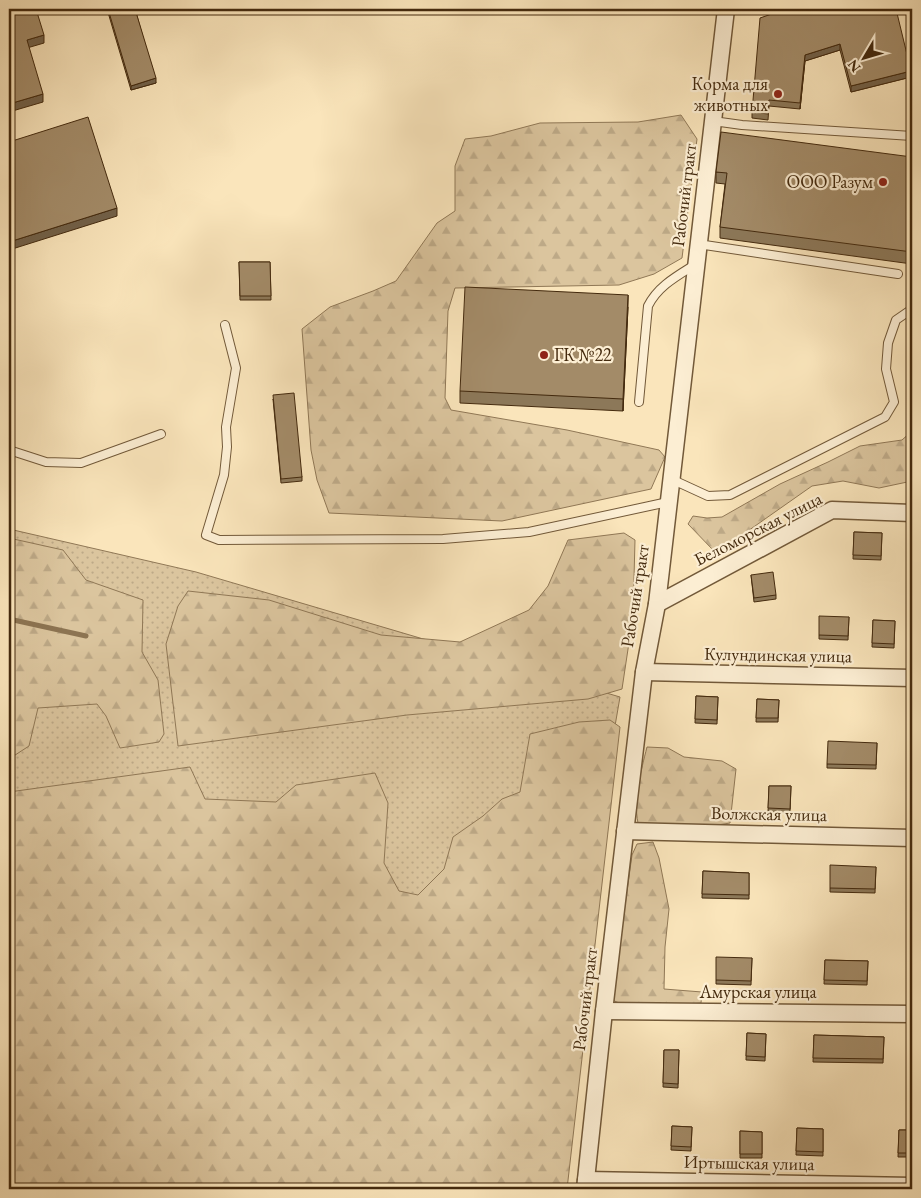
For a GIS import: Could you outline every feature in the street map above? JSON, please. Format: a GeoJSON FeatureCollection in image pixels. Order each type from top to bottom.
{"type":"FeatureCollection","features":[{"type":"Feature","properties":{"kind":"street","name":"Рабочий тракт"},"geometry":{"type":"LineString","coordinates":[[585,1184],[644,672],[657,604],[726,9]]}},
{"type":"Feature","properties":{"kind":"street","name":"Беломорская улица"},"geometry":{"type":"LineString","coordinates":[[657,604],[832,510],[912,512]]}},
{"type":"Feature","properties":{"kind":"street","name":"Кулундинская улица"},"geometry":{"type":"LineString","coordinates":[[644,672],[912,678]]}},
{"type":"Feature","properties":{"kind":"street","name":"Волжская улица"},"geometry":{"type":"LineString","coordinates":[[625,831],[912,838]]}},
{"type":"Feature","properties":{"kind":"street","name":"Амурская улица"},"geometry":{"type":"LineString","coordinates":[[604,1011],[912,1014]]}},
{"type":"Feature","properties":{"kind":"street","name":"Иртышская улица"},"geometry":{"type":"LineString","coordinates":[[585,1184],[912,1186]]}},
{"type":"Feature","properties":{"kind":"lane"},"geometry":{"type":"LineString","coordinates":[[712,121],[742,125],[912,136]]}},
{"type":"Feature","properties":{"kind":"lane"},"geometry":{"type":"LineString","coordinates":[[698,244],[898,274]]}},
{"type":"Feature","properties":{"kind":"lane"},"geometry":{"type":"LineString","coordinates":[[639,402],[648,306],[654,294],[670,280],[696,264]]}},
{"type":"Feature","properties":{"kind":"lane"},"geometry":{"type":"LineString","coordinates":[[671,479],[708,496],[730,495],[885,417],[894,402],[886,369],[888,343],[896,320],[912,309]]}},
{"type":"Feature","properties":{"kind":"lane"},"geometry":{"type":"LineString","coordinates":[[225,325],[236,368],[226,427],[227,446],[224,475],[206,535],[219,540],[443,539],[529,532],[668,502]]}},
{"type":"Feature","properties":{"kind":"lane"},"geometry":{"type":"LineString","coordinates":[[9,450],[46,462],[81,463],[161,434]]}},
{"type":"Feature","properties":{"kind":"green space"},"geometry":{"type":"Polygon","coordinates":[[[681,115],[697,139],[682,258],[654,274],[619,285],[455,288],[448,311],[445,398],[451,410],[567,430],[659,450],[665,457],[651,489],[502,521],[329,513],[317,480],[311,450],[302,329],[330,307],[396,281],[437,223],[455,211],[455,166],[465,139],[491,136],[540,123],[638,122],[681,115]]]}},
{"type":"Feature","properties":{"kind":"green space"},"geometry":{"type":"Polygon","coordinates":[[[912,431],[912,481],[879,488],[843,481],[812,486],[718,552],[713,550],[688,524],[693,516],[707,518],[722,517],[780,484],[860,446],[902,440],[912,431]]]}},
{"type":"Feature","properties":{"kind":"green space"},"geometry":{"type":"Polygon","coordinates":[[[9,529],[196,572],[620,697],[535,1189],[9,1189],[9,529]]]}},
{"type":"Feature","properties":{"kind":"green space"},"geometry":{"type":"Polygon","coordinates":[[[624,533],[635,540],[633,616],[622,689],[588,699],[407,715],[178,746],[166,644],[178,606],[188,591],[269,600],[381,635],[460,642],[529,610],[548,586],[568,540],[624,533]]]}},
{"type":"Feature","properties":{"kind":"green space"},"geometry":{"type":"Polygon","coordinates":[[[9,538],[63,550],[86,580],[143,600],[142,652],[158,680],[164,734],[159,742],[120,748],[106,716],[97,704],[38,708],[29,746],[9,759],[9,538]]]}},
{"type":"Feature","properties":{"kind":"green space"},"geometry":{"type":"Polygon","coordinates":[[[610,720],[620,727],[567,1189],[9,1189],[9,792],[190,767],[205,799],[276,802],[296,785],[375,773],[388,803],[384,863],[399,891],[418,895],[444,869],[453,837],[483,816],[502,799],[520,792],[530,734],[579,722],[610,720]]]}},
{"type":"Feature","properties":{"kind":"green space"},"geometry":{"type":"Polygon","coordinates":[[[647,747],[668,748],[684,757],[722,761],[736,769],[730,823],[672,826],[638,823],[637,795],[647,747]]]}},
{"type":"Feature","properties":{"kind":"green space"},"geometry":{"type":"Polygon","coordinates":[[[653,842],[659,858],[669,909],[665,947],[664,989],[702,992],[701,1003],[641,1006],[618,1003],[612,999],[632,855],[637,844],[653,842]]]}},
{"type":"Feature","properties":{"kind":"building"},"geometry":{"type":"Polygon","coordinates":[[[9,9],[36,9],[44,35],[27,40],[43,94],[9,104],[9,9]]]}},
{"type":"Feature","properties":{"kind":"building"},"geometry":{"type":"Polygon","coordinates":[[[108,9],[135,9],[156,78],[131,86],[108,9]]]}},
{"type":"Feature","properties":{"kind":"building"},"geometry":{"type":"Polygon","coordinates":[[[786,9],[896,9],[911,71],[851,86],[840,44],[805,55],[800,103],[769,100],[768,114],[752,112],[760,18],[786,9]]]}},
{"type":"Feature","properties":{"kind":"building"},"geometry":{"type":"Polygon","coordinates":[[[88,117],[117,208],[9,242],[9,142],[88,117]]]}},
{"type":"Feature","properties":{"kind":"building"},"geometry":{"type":"Polygon","coordinates":[[[721,132],[912,157],[912,252],[720,227],[727,173],[716,172],[721,132]]]}},
{"type":"Feature","properties":{"kind":"building"},"geometry":{"type":"Polygon","coordinates":[[[239,262],[270,262],[271,296],[240,296],[239,262]]]}},
{"type":"Feature","properties":{"kind":"building","name":"ГК №22"},"geometry":{"type":"Polygon","coordinates":[[[465,287],[628,295],[623,399],[460,391],[465,287]]]}},
{"type":"Feature","properties":{"kind":"building"},"geometry":{"type":"Polygon","coordinates":[[[294,393],[302,477],[281,479],[273,395],[294,393]]]}},
{"type":"Feature","properties":{"kind":"building"},"geometry":{"type":"Polygon","coordinates":[[[854,532],[882,533],[881,556],[853,555],[854,532]]]}},
{"type":"Feature","properties":{"kind":"building"},"geometry":{"type":"Polygon","coordinates":[[[773,572],[776,595],[754,598],[751,575],[773,572]]]}},
{"type":"Feature","properties":{"kind":"building"},"geometry":{"type":"Polygon","coordinates":[[[819,616],[849,617],[848,636],[819,635],[819,616]]]}},
{"type":"Feature","properties":{"kind":"building"},"geometry":{"type":"Polygon","coordinates":[[[873,620],[895,621],[894,644],[872,643],[873,620]]]}},
{"type":"Feature","properties":{"kind":"building"},"geometry":{"type":"Polygon","coordinates":[[[696,696],[718,697],[717,720],[695,719],[696,696]]]}},
{"type":"Feature","properties":{"kind":"building"},"geometry":{"type":"Polygon","coordinates":[[[757,699],[779,700],[778,718],[756,718],[757,699]]]}},
{"type":"Feature","properties":{"kind":"building"},"geometry":{"type":"Polygon","coordinates":[[[828,741],[877,743],[876,765],[827,764],[828,741]]]}},
{"type":"Feature","properties":{"kind":"building"},"geometry":{"type":"Polygon","coordinates":[[[769,786],[791,786],[790,809],[768,808],[769,786]]]}},
{"type":"Feature","properties":{"kind":"building"},"geometry":{"type":"Polygon","coordinates":[[[830,865],[876,867],[875,889],[830,888],[830,865]]]}},
{"type":"Feature","properties":{"kind":"building"},"geometry":{"type":"Polygon","coordinates":[[[703,871],[749,873],[749,895],[702,894],[703,871]]]}},
{"type":"Feature","properties":{"kind":"building"},"geometry":{"type":"Polygon","coordinates":[[[716,957],[752,958],[751,981],[716,980],[716,957]]]}},
{"type":"Feature","properties":{"kind":"building"},"geometry":{"type":"Polygon","coordinates":[[[825,960],[868,961],[867,981],[824,980],[825,960]]]}},
{"type":"Feature","properties":{"kind":"building"},"geometry":{"type":"Polygon","coordinates":[[[747,1033],[766,1034],[765,1057],[746,1056],[747,1033]]]}},
{"type":"Feature","properties":{"kind":"building"},"geometry":{"type":"Polygon","coordinates":[[[814,1035],[884,1037],[883,1059],[813,1058],[814,1035]]]}},
{"type":"Feature","properties":{"kind":"building"},"geometry":{"type":"Polygon","coordinates":[[[664,1050],[679,1050],[678,1084],[663,1083],[664,1050]]]}},
{"type":"Feature","properties":{"kind":"building"},"geometry":{"type":"Polygon","coordinates":[[[672,1126],[692,1127],[691,1147],[671,1146],[672,1126]]]}},
{"type":"Feature","properties":{"kind":"building"},"geometry":{"type":"Polygon","coordinates":[[[797,1128],[823,1129],[823,1152],[796,1151],[797,1128]]]}},
{"type":"Feature","properties":{"kind":"building"},"geometry":{"type":"Polygon","coordinates":[[[899,1130],[912,1130],[912,1153],[898,1153],[899,1130]]]}},
{"type":"Feature","properties":{"kind":"building"},"geometry":{"type":"Polygon","coordinates":[[[740,1131],[762,1132],[762,1154],[740,1154],[740,1131]]]}},
{"type":"Feature","properties":{"kind":"waterway"},"geometry":{"type":"LineString","coordinates":[[9,619],[86,636]]}},
{"type":"Feature","properties":{"kind":"place","name":"Корма для животных"},"geometry":{"type":"Point","coordinates":[778,94]}},
{"type":"Feature","properties":{"kind":"place","name":"ООО Разум"},"geometry":{"type":"Point","coordinates":[883,182]}},
{"type":"Feature","properties":{"kind":"place","name":"ГК №22"},"geometry":{"type":"Point","coordinates":[544,355]}}]}
